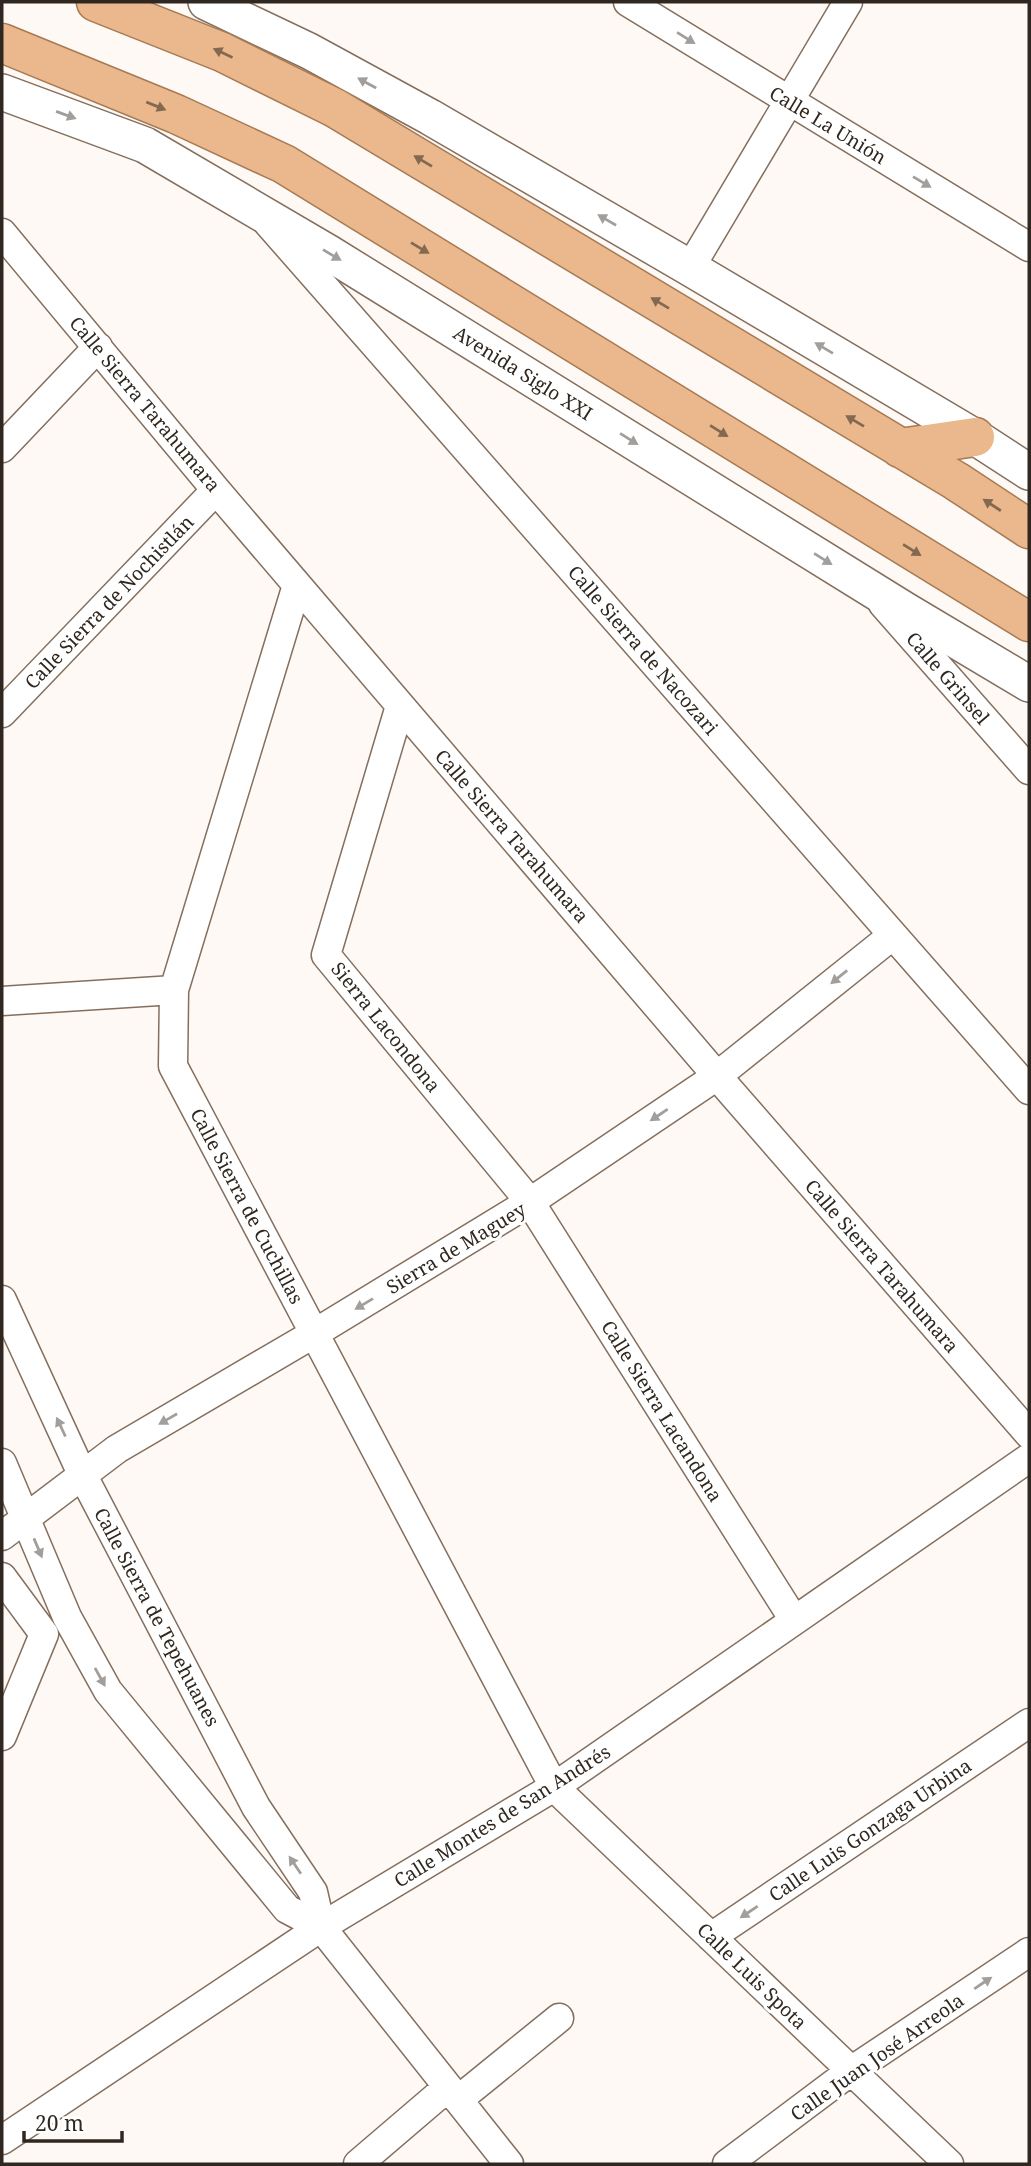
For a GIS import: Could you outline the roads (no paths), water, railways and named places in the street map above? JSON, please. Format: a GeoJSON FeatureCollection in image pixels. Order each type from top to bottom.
{"type":"FeatureCollection","features":[{"type":"Feature","properties":{"kind":"highway"},"geometry":{"type":"LineString","coordinates":[[96,2],[145,11],[335,108],[901,448],[1029,528]]}},
{"type":"Feature","properties":{"kind":"highway"},"geometry":{"type":"LineString","coordinates":[[2,43],[176,114],[284,164],[1029,622]]}},
{"type":"Feature","properties":{"kind":"highway"},"geometry":{"type":"LineString","coordinates":[[901,448],[975,438]]}},
{"type":"Feature","properties":{"kind":"street"},"geometry":{"type":"LineString","coordinates":[[206,2],[309,51],[405,103],[690,268],[1029,472]]}},
{"type":"Feature","properties":{"kind":"street","name":"Calle La Unión"},"geometry":{"type":"LineString","coordinates":[[628,2],[1029,247]]}},
{"type":"Feature","properties":{"kind":"street"},"geometry":{"type":"LineString","coordinates":[[690,268],[848,2]]}},
{"type":"Feature","properties":{"kind":"street","name":"Avenida Siglo XXI"},"geometry":{"type":"LineString","coordinates":[[2,92],[145,145],[329,253],[1029,684]]}},
{"type":"Feature","properties":{"kind":"street","name":"Calle Sierra de Nacozari"},"geometry":{"type":"LineString","coordinates":[[257,211],[1029,1090]]}},
{"type":"Feature","properties":{"kind":"street","name":"Calle Sierra Tarahumara"},"geometry":{"type":"LineString","coordinates":[[2,233],[400,706],[1029,1434]]}},
{"type":"Feature","properties":{"kind":"street"},"geometry":{"type":"LineString","coordinates":[[2,448],[98,347]]}},
{"type":"Feature","properties":{"kind":"street","name":"Calle Sierra de Nochistlán"},"geometry":{"type":"LineString","coordinates":[[2,713],[216,490]]}},
{"type":"Feature","properties":{"kind":"street","name":"Calle Sierra de Cuchillas"},"geometry":{"type":"LineString","coordinates":[[297,585],[174,990],[173,1066],[554,1787]]}},
{"type":"Feature","properties":{"kind":"street","name":"Calle Grinsel"},"geometry":{"type":"LineString","coordinates":[[867,586],[1029,770]]}},
{"type":"Feature","properties":{"kind":"street","name":"Sierra Lacondona"},"geometry":{"type":"LineString","coordinates":[[400,706],[326,955],[530,1202]]}},
{"type":"Feature","properties":{"kind":"street","name":"Sierra de Maguey"},"geometry":{"type":"LineString","coordinates":[[2,1536],[117,1449],[530,1202],[717,1076],[892,934]]}},
{"type":"Feature","properties":{"kind":"street"},"geometry":{"type":"LineString","coordinates":[[2,1001],[174,990]]}},
{"type":"Feature","properties":{"kind":"street","name":"Calle Sierra Lacandona"},"geometry":{"type":"LineString","coordinates":[[530,1202],[794,1620]]}},
{"type":"Feature","properties":{"kind":"street","name":"Calle Sierra de Tepehuanes"},"geometry":{"type":"LineString","coordinates":[[2,1300],[82,1474],[256,1807],[313,1892],[321,1927]]}},
{"type":"Feature","properties":{"kind":"street","name":"Calle Montes de San Andrés"},"geometry":{"type":"LineString","coordinates":[[2,2140],[321,1927],[554,1787],[1029,1458]]}},
{"type":"Feature","properties":{"kind":"street","name":"Calle Sierra de Tepehuanes"},"geometry":{"type":"LineString","coordinates":[[2,1462],[67,1618],[108,1691],[287,1909],[321,1927],[509,2164]]}},
{"type":"Feature","properties":{"kind":"street"},"geometry":{"type":"LineString","coordinates":[[2,1577],[44,1634]]}},
{"type":"Feature","properties":{"kind":"street"},"geometry":{"type":"LineString","coordinates":[[2,1736],[44,1634],[67,1618]]}},
{"type":"Feature","properties":{"kind":"street","name":"Calle Luis Gonzaga Urbina"},"geometry":{"type":"LineString","coordinates":[[711,1937],[1029,1723]]}},
{"type":"Feature","properties":{"kind":"street","name":"Calle Luis Spota"},"geometry":{"type":"LineString","coordinates":[[554,1787],[949,2164]]}},
{"type":"Feature","properties":{"kind":"street","name":"Calle Juan José Arreola"},"geometry":{"type":"LineString","coordinates":[[727,2164],[851,2071],[1029,1952]]}},
{"type":"Feature","properties":{"kind":"street"},"geometry":{"type":"LineString","coordinates":[[358,2164],[559,2018]]}}]}
